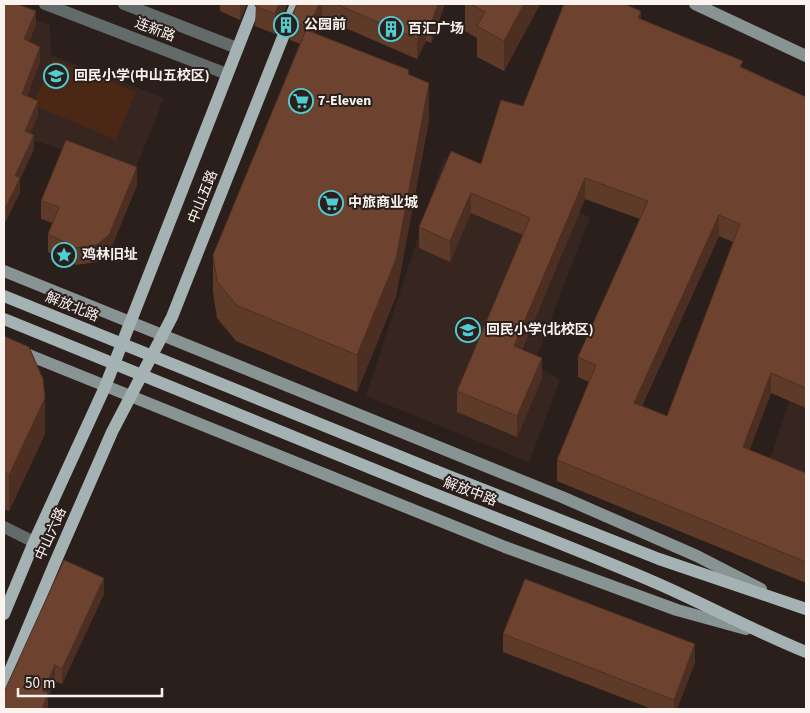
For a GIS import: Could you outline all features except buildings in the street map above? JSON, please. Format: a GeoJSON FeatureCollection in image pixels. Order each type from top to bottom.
{"type":"FeatureCollection","features":[{"type":"Feature","properties":{"kind":"main road","name":"中山五路"},"geometry":{"type":"LineString","coordinates":[[105,387],[255,4]]}},
{"type":"Feature","properties":{"kind":"main road","name":"中山五路"},"geometry":{"type":"LineString","coordinates":[[130,397],[162,336],[296,4]]}},
{"type":"Feature","properties":{"kind":"main road"},"geometry":{"type":"LineString","coordinates":[[695,4],[806,56]]}},
{"type":"Feature","properties":{"kind":"main road"},"geometry":{"type":"LineString","coordinates":[[4,271],[562,497],[697,556],[779,598]]}},
{"type":"Feature","properties":{"kind":"main road","name":"解放北路"},"geometry":{"type":"LineString","coordinates":[[4,296],[128,347]]}},
{"type":"Feature","properties":{"kind":"main road","name":"解放中路"},"geometry":{"type":"LineString","coordinates":[[4,319],[634,574],[698,601],[765,635],[806,652]]}},
{"type":"Feature","properties":{"kind":"main road"},"geometry":{"type":"LineString","coordinates":[[4,345],[505,547],[677,610],[765,635]]}},
{"type":"Feature","properties":{"kind":"main road","name":"解放中路"},"geometry":{"type":"LineString","coordinates":[[128,347],[650,556],[779,598],[806,609]]}},
{"type":"Feature","properties":{"kind":"main road","name":"中山六路"},"geometry":{"type":"LineString","coordinates":[[4,614],[34,542],[105,387]]}},
{"type":"Feature","properties":{"kind":"main road","name":"中山六路"},"geometry":{"type":"LineString","coordinates":[[4,685],[54,564],[112,432],[130,397]]}},
{"type":"Feature","properties":{"kind":"street","name":"连新路"},"geometry":{"type":"LineString","coordinates":[[45,4],[227,74]]}},
{"type":"Feature","properties":{"kind":"street","name":"连新路"},"geometry":{"type":"LineString","coordinates":[[124,4],[237,48]]}},
{"type":"Feature","properties":{"kind":"street"},"geometry":{"type":"LineString","coordinates":[[4,527],[34,542]]}},
{"type":"Feature","properties":{"kind":"shaded area","name":"回民小学(中山五校区)"},"geometry":{"type":"Polygon","coordinates":[[[4,8],[50,25],[51,55],[164,98],[133,175],[46,144],[9,134],[4,8]]]}},
{"type":"Feature","properties":{"kind":"shaded area"},"geometry":{"type":"Polygon","coordinates":[[[53,59],[136,92],[116,140],[33,105],[53,59]]]}},
{"type":"Feature","properties":{"kind":"shaded area","name":"回民小学(北校区)"},"geometry":{"type":"Polygon","coordinates":[[[444,158],[590,217],[534,364],[560,380],[529,462],[366,396],[444,158]]]}},
{"type":"Feature","properties":{"kind":"shaded area"},"geometry":{"type":"Polygon","coordinates":[[[806,348],[806,486],[767,469],[806,348]]]}},
{"type":"Feature","properties":{"kind":"place","name":"公园前"},"geometry":{"type":"Point","coordinates":[286,25]}},
{"type":"Feature","properties":{"kind":"place","name":"百汇广场"},"geometry":{"type":"Point","coordinates":[391,29]}},
{"type":"Feature","properties":{"kind":"place","name":"回民小学(中山五校区)"},"geometry":{"type":"Point","coordinates":[56,76]}},
{"type":"Feature","properties":{"kind":"place","name":"7-Eleven"},"geometry":{"type":"Point","coordinates":[301,101]}},
{"type":"Feature","properties":{"kind":"place","name":"中旅商业城"},"geometry":{"type":"Point","coordinates":[331,203]}},
{"type":"Feature","properties":{"kind":"place","name":"鸡林旧址"},"geometry":{"type":"Point","coordinates":[64,255]}},
{"type":"Feature","properties":{"kind":"place","name":"回民小学(北校区)"},"geometry":{"type":"Point","coordinates":[468,330]}}]}
